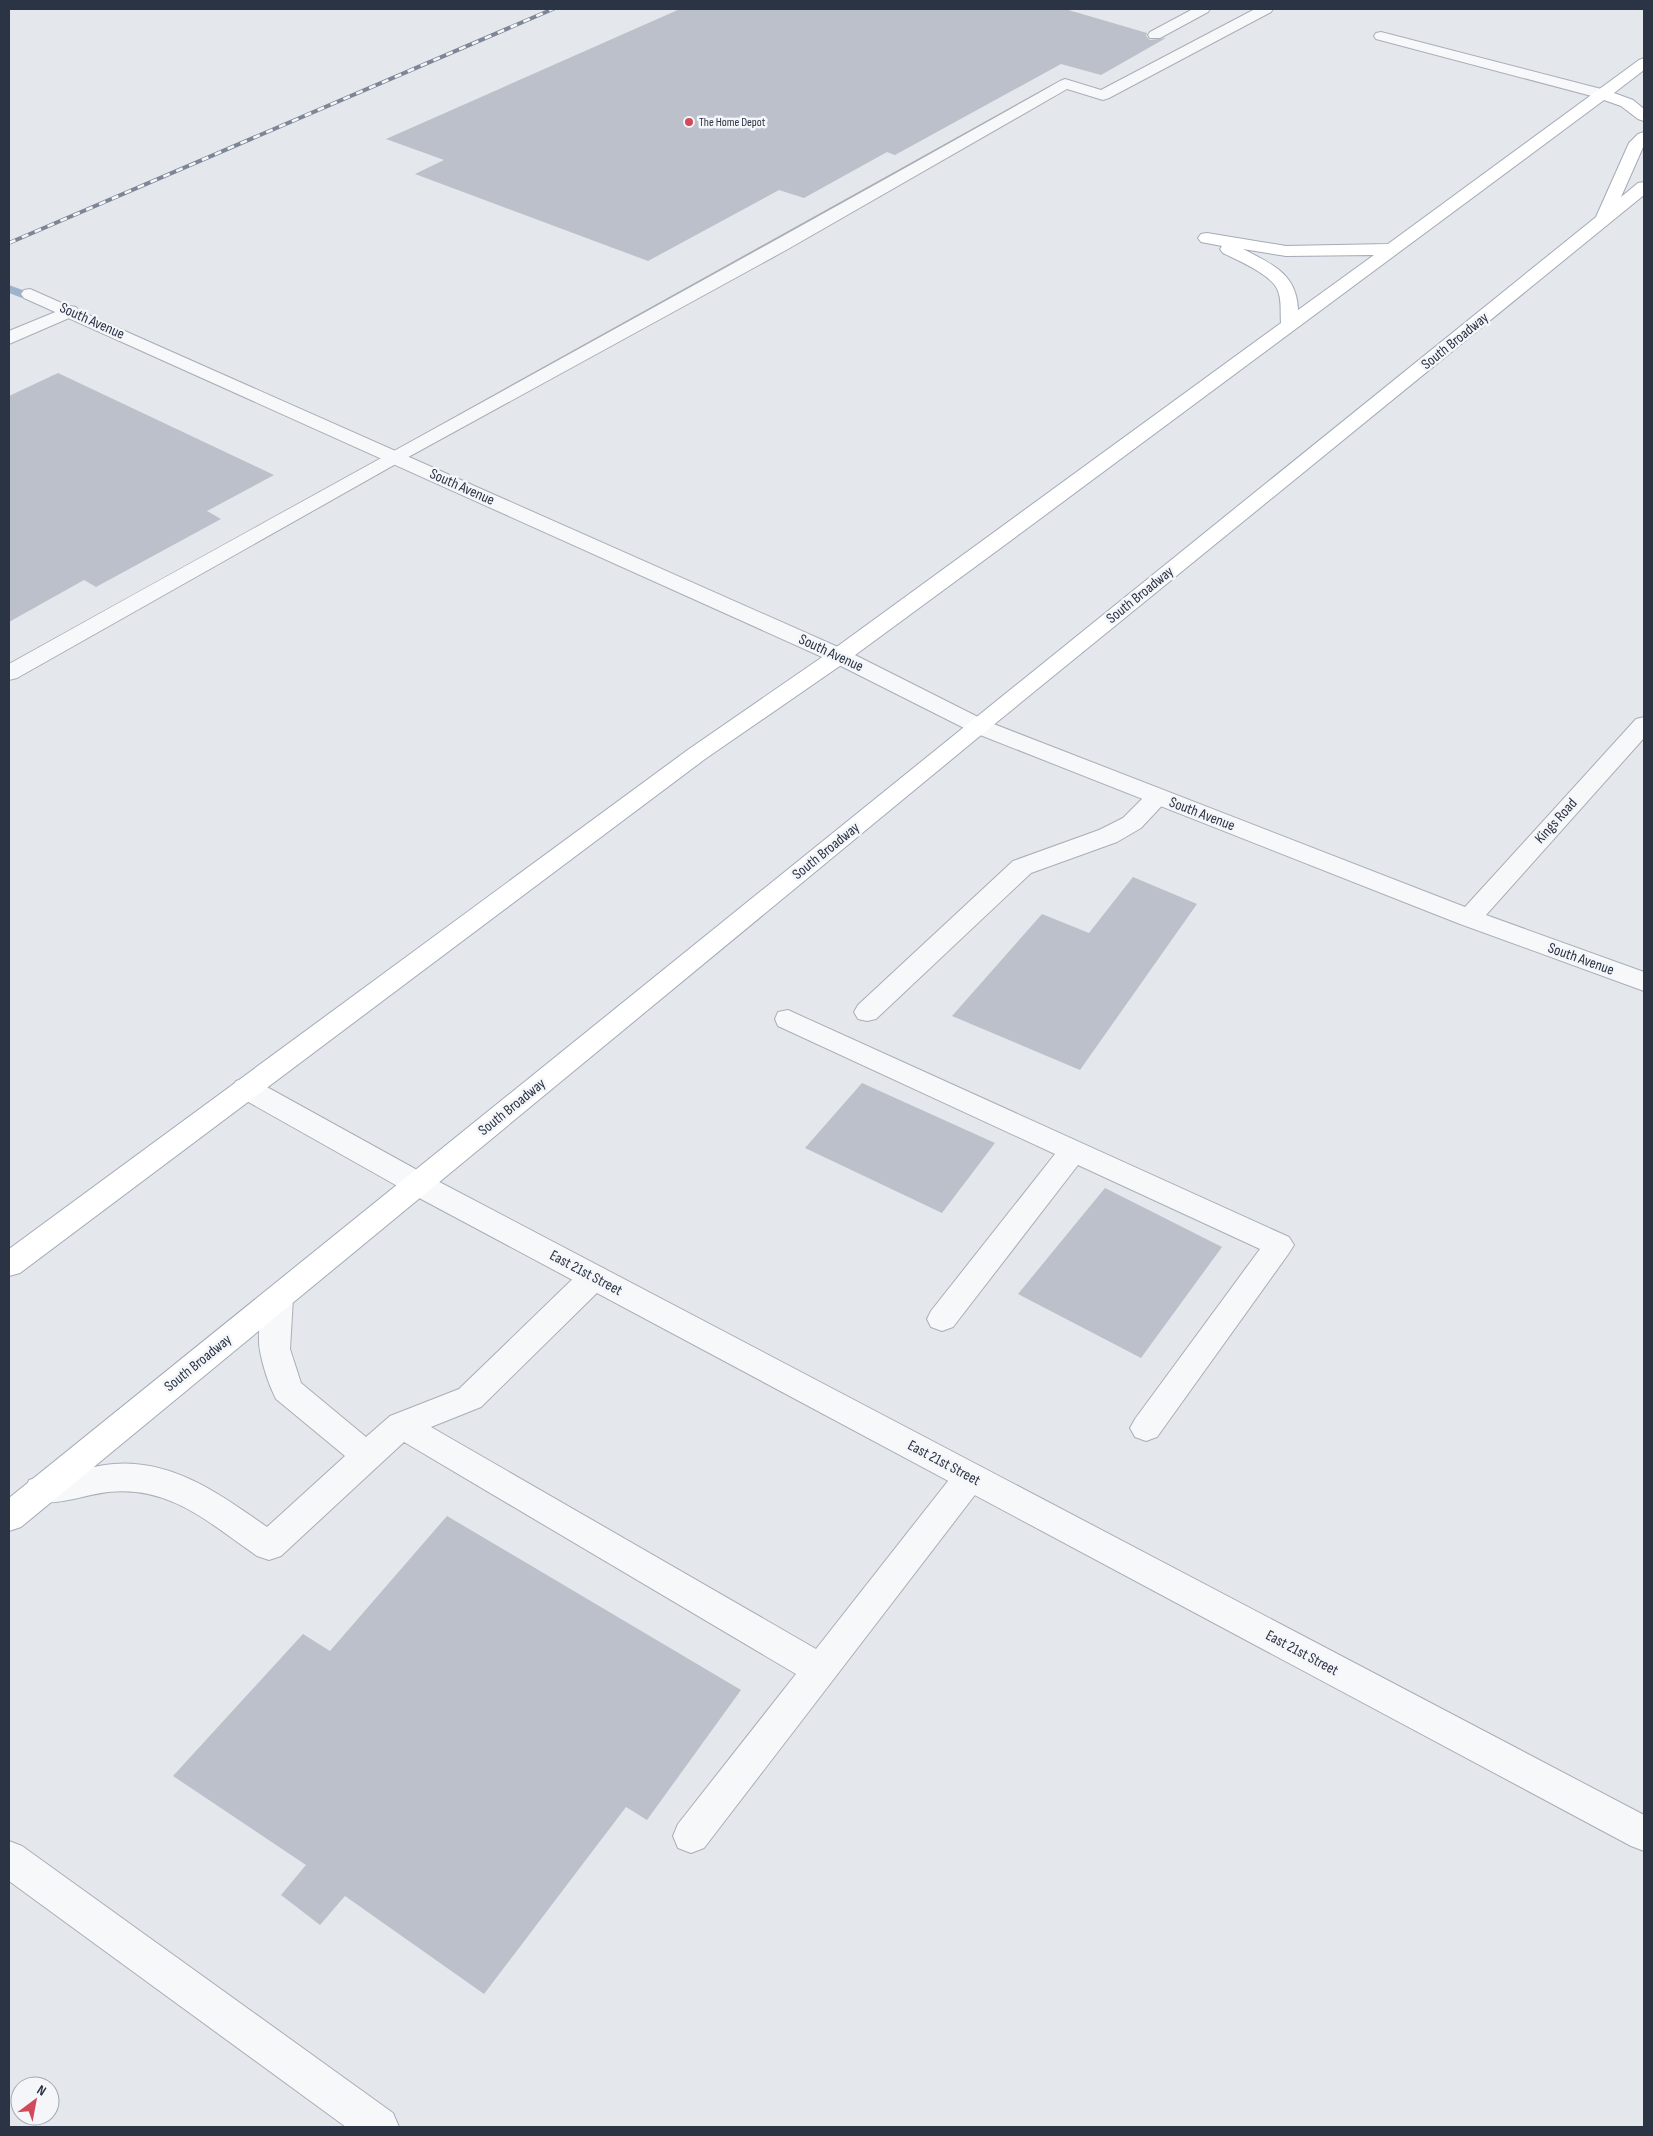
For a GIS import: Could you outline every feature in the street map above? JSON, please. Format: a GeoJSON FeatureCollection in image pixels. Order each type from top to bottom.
{"type":"FeatureCollection","features":[{"type":"Feature","properties":{"kind":"main road"},"geometry":{"type":"LineString","coordinates":[[9,1265],[697,754],[840,656],[1644,63]]}},
{"type":"Feature","properties":{"kind":"main road"},"geometry":{"type":"LineString","coordinates":[[1603,94],[1627,103],[1644,116]]}},
{"type":"Feature","properties":{"kind":"main road"},"geometry":{"type":"LineString","coordinates":[[1603,221],[1638,143],[1644,137]]}},
{"type":"Feature","properties":{"kind":"main road","name":"South Broadway"},"geometry":{"type":"LineString","coordinates":[[9,1517],[978,726],[1644,187]]}},
{"type":"Feature","properties":{"kind":"main road"},"geometry":{"type":"LineString","coordinates":[[1290,325],[1287,289],[1273,274],[1258,264],[1207,238],[1286,251],[1394,249]]}},
{"type":"Feature","properties":{"kind":"street"},"geometry":{"type":"LineString","coordinates":[[1155,35],[1203,9]]}},
{"type":"Feature","properties":{"kind":"street"},"geometry":{"type":"LineString","coordinates":[[9,673],[394,457],[782,245],[1073,80],[1103,95],[1266,9]]}},
{"type":"Feature","properties":{"kind":"street"},"geometry":{"type":"LineString","coordinates":[[1381,36],[1603,94]]}},
{"type":"Feature","properties":{"kind":"street","name":"South Avenue"},"geometry":{"type":"LineString","coordinates":[[30,294],[840,656],[978,726],[1469,918],[1644,982]]}},
{"type":"Feature","properties":{"kind":"street"},"geometry":{"type":"LineString","coordinates":[[9,338],[70,311]]}},
{"type":"Feature","properties":{"kind":"street","name":"Kings Road"},"geometry":{"type":"LineString","coordinates":[[1469,918],[1644,724]]}},
{"type":"Feature","properties":{"kind":"street"},"geometry":{"type":"LineString","coordinates":[[867,1012],[1022,867],[1108,836],[1132,823],[1158,797]]}},
{"type":"Feature","properties":{"kind":"street"},"geometry":{"type":"LineString","coordinates":[[788,1019],[1279,1244],[1146,1428]]}},
{"type":"Feature","properties":{"kind":"street","name":"East 21st Street"},"geometry":{"type":"LineString","coordinates":[[246,1088],[418,1184],[1644,1834]]}},
{"type":"Feature","properties":{"kind":"street"},"geometry":{"type":"LineString","coordinates":[[942,1319],[1074,1150]]}},
{"type":"Feature","properties":{"kind":"street"},"geometry":{"type":"LineString","coordinates":[[41,1490],[105,1479],[134,1477],[174,1486],[269,1546],[401,1425],[470,1398],[594,1277]]}},
{"type":"Feature","properties":{"kind":"street"},"geometry":{"type":"LineString","coordinates":[[278,1298],[274,1349],[287,1390],[367,1456]]}},
{"type":"Feature","properties":{"kind":"street"},"geometry":{"type":"LineString","coordinates":[[401,1425],[821,1670]]}},
{"type":"Feature","properties":{"kind":"street"},"geometry":{"type":"LineString","coordinates":[[691,1836],[970,1477]]}},
{"type":"Feature","properties":{"kind":"street"},"geometry":{"type":"LineString","coordinates":[[9,1859],[379,2127]]}},
{"type":"Feature","properties":{"kind":"building","name":"The Home Depot"},"geometry":{"type":"Polygon","coordinates":[[[680,9],[1065,9],[1147,33],[1146,36],[1150,40],[1166,38],[1101,75],[1061,64],[895,155],[887,152],[804,198],[779,190],[648,261],[415,174],[444,160],[386,139],[680,9]]]}},
{"type":"Feature","properties":{"kind":"building"},"geometry":{"type":"Polygon","coordinates":[[[58,373],[274,475],[207,511],[221,519],[96,587],[84,580],[9,622],[9,396],[58,373]]]}},
{"type":"Feature","properties":{"kind":"building"},"geometry":{"type":"Polygon","coordinates":[[[1133,877],[1197,904],[1080,1070],[952,1016],[1042,914],[1089,933],[1133,877]]]}},
{"type":"Feature","properties":{"kind":"building"},"geometry":{"type":"Polygon","coordinates":[[[862,1083],[995,1143],[942,1213],[805,1148],[862,1083]]]}},
{"type":"Feature","properties":{"kind":"building"},"geometry":{"type":"Polygon","coordinates":[[[1105,1188],[1222,1247],[1141,1358],[1018,1294],[1105,1188]]]}},
{"type":"Feature","properties":{"kind":"building"},"geometry":{"type":"Polygon","coordinates":[[[447,1516],[741,1690],[647,1820],[626,1807],[484,1994],[345,1896],[320,1925],[281,1895],[306,1865],[173,1776],[303,1634],[330,1651],[447,1516]]]}},
{"type":"Feature","properties":{"kind":"waterway"},"geometry":{"type":"LineString","coordinates":[[9,289],[43,302]]}},
{"type":"Feature","properties":{"kind":"railway"},"geometry":{"type":"LineString","coordinates":[[9,243],[553,9]]}},
{"type":"Feature","properties":{"kind":"place","name":"The Home Depot"},"geometry":{"type":"Point","coordinates":[689,122]}}]}
